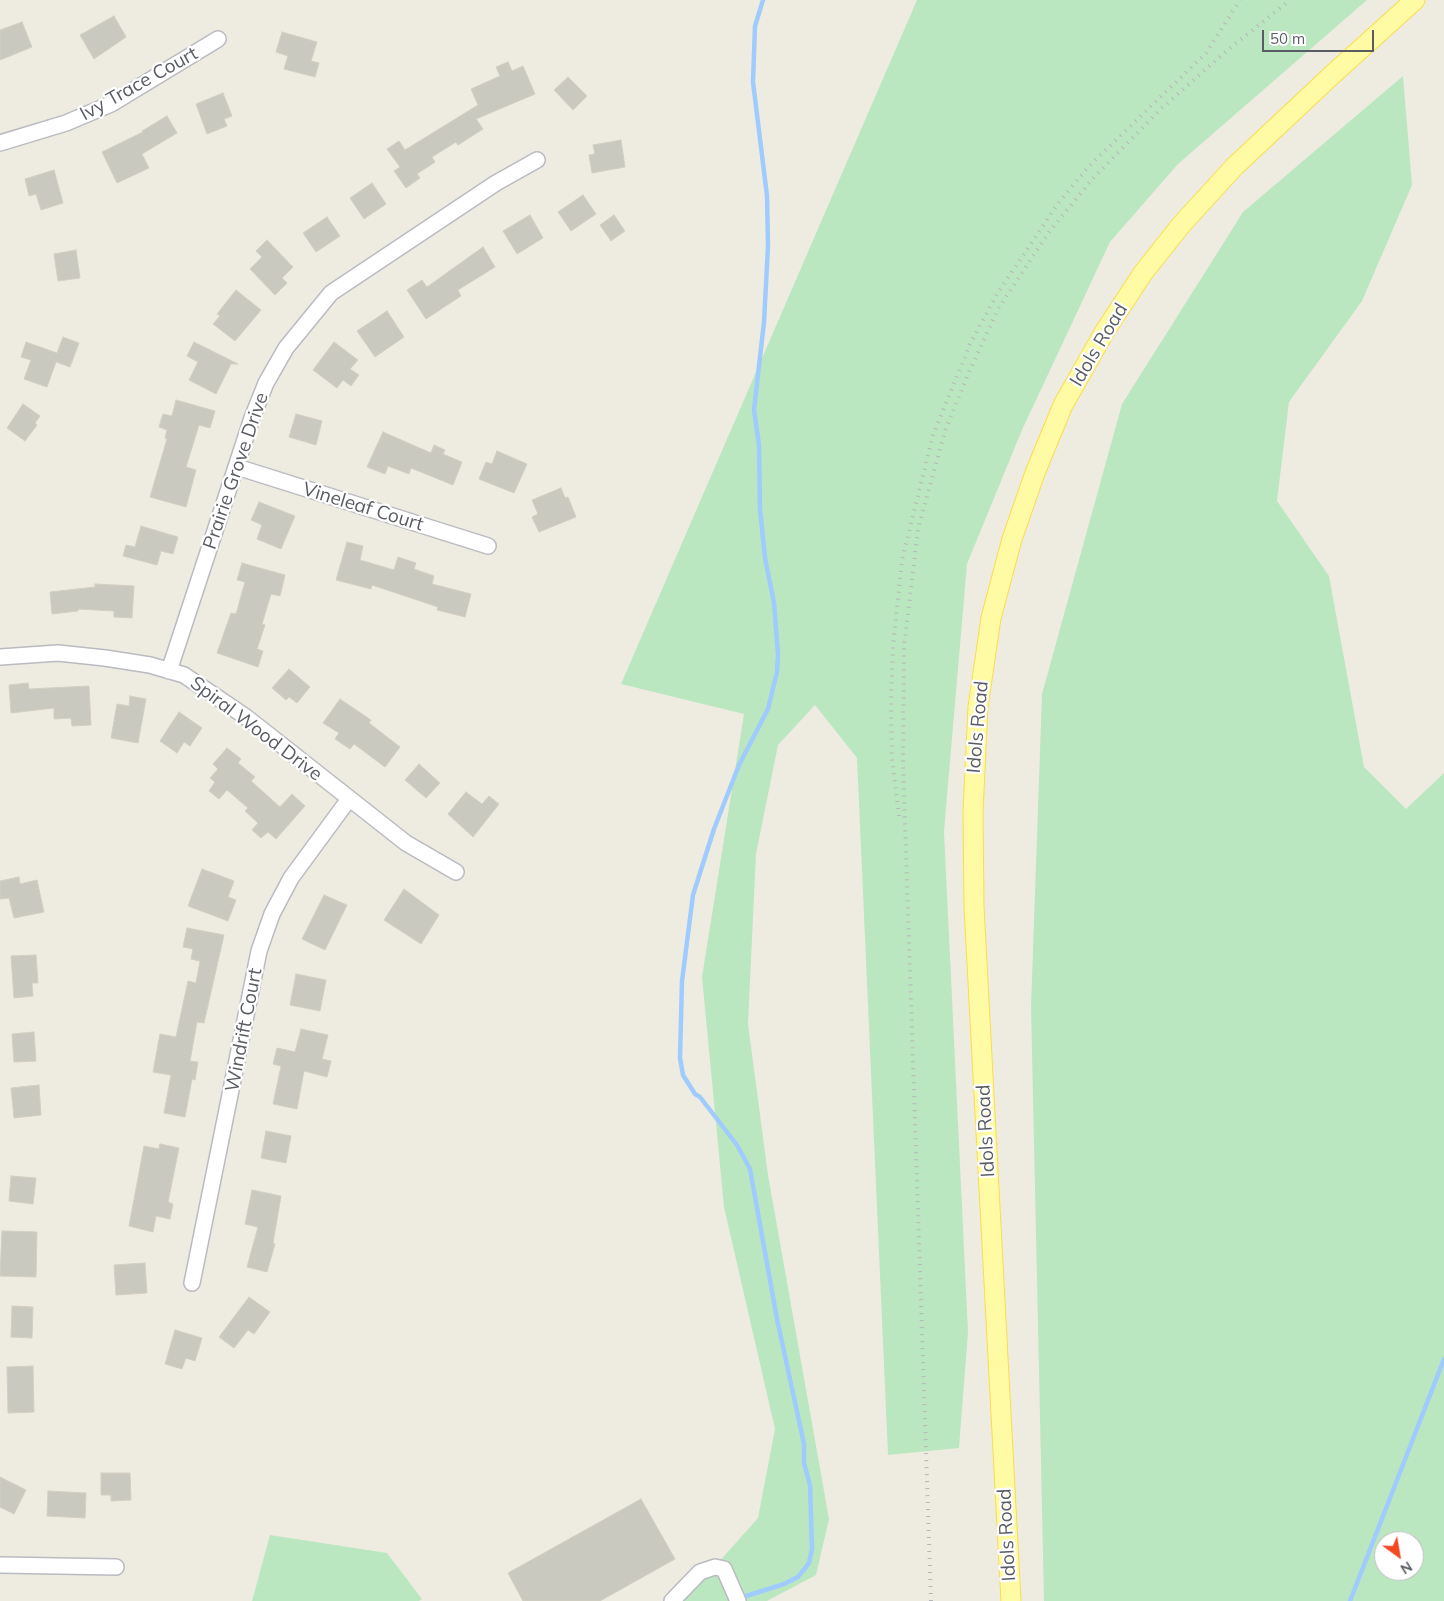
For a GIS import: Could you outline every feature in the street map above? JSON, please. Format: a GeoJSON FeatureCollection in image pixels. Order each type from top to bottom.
{"type":"FeatureCollection","features":[{"type":"Feature","properties":{"kind":"main road","name":"Idols Road"},"geometry":{"type":"LineString","coordinates":[[1011,1601],[974,907],[972,812],[978,707],[991,618],[1012,539],[1063,405],[1105,331],[1142,273],[1180,225],[1234,167],[1332,74],[1415,0]]}},
{"type":"Feature","properties":{"kind":"street","name":"Ivy Trace Court"},"geometry":{"type":"LineString","coordinates":[[0,143],[66,123],[111,104],[218,40]]}},
{"type":"Feature","properties":{"kind":"street","name":"Prairie Grove Drive"},"geometry":{"type":"LineString","coordinates":[[169,671],[252,418],[266,383],[286,348],[331,293],[496,183],[537,160]]}},
{"type":"Feature","properties":{"kind":"street","name":"Vineleaf Court"},"geometry":{"type":"LineString","coordinates":[[237,467],[488,546]]}},
{"type":"Feature","properties":{"kind":"street","name":"Spiral Wood Drive"},"geometry":{"type":"LineString","coordinates":[[0,658],[58,653],[114,659],[184,675],[215,694],[406,843],[456,872]]}},
{"type":"Feature","properties":{"kind":"street","name":"Windrift Court"},"geometry":{"type":"LineString","coordinates":[[192,1283],[259,951],[272,914],[291,878],[349,799]]}},
{"type":"Feature","properties":{"kind":"street"},"geometry":{"type":"LineString","coordinates":[[0,1565],[116,1567]]}},
{"type":"Feature","properties":{"kind":"street"},"geometry":{"type":"LineString","coordinates":[[672,1601],[700,1572],[714,1567],[724,1570],[738,1601]]}},
{"type":"Feature","properties":{"kind":"green space"},"geometry":{"type":"Polygon","coordinates":[[[917,0],[1367,0],[1178,164],[1110,242],[1022,430],[967,564],[944,831],[968,1332],[959,1448],[888,1455],[857,758],[815,705],[778,745],[756,854],[748,1024],[768,1175],[829,1519],[816,1575],[767,1601],[684,1601],[758,1518],[775,1429],[724,1207],[702,977],[744,714],[621,684],[917,0]]]}},
{"type":"Feature","properties":{"kind":"green space"},"geometry":{"type":"Polygon","coordinates":[[[1403,76],[1412,185],[1362,301],[1289,402],[1277,501],[1329,576],[1364,767],[1406,809],[1444,773],[1444,1601],[1044,1601],[1031,1006],[1042,694],[1122,404],[1243,212],[1403,76]]]}},
{"type":"Feature","properties":{"kind":"green space"},"geometry":{"type":"Polygon","coordinates":[[[270,1535],[387,1553],[422,1599],[419,1601],[252,1601],[270,1535]]]}},
{"type":"Feature","properties":{"kind":"building"},"geometry":{"type":"Polygon","coordinates":[[[114,16],[126,37],[94,59],[80,35],[114,16]]]}},
{"type":"Feature","properties":{"kind":"building"},"geometry":{"type":"Polygon","coordinates":[[[22,22],[32,47],[0,60],[0,30],[22,22]]]}},
{"type":"Feature","properties":{"kind":"building"},"geometry":{"type":"Polygon","coordinates":[[[282,32],[317,42],[311,61],[319,63],[315,77],[284,69],[288,56],[276,52],[282,32]]]}},
{"type":"Feature","properties":{"kind":"building"},"geometry":{"type":"Polygon","coordinates":[[[508,62],[512,71],[523,66],[535,94],[476,119],[483,129],[458,145],[456,142],[432,157],[435,162],[417,174],[420,178],[406,188],[394,171],[400,167],[387,149],[399,141],[405,150],[478,105],[471,89],[500,76],[496,67],[508,62]]]}},
{"type":"Feature","properties":{"kind":"building"},"geometry":{"type":"Polygon","coordinates":[[[568,77],[587,96],[573,110],[554,90],[568,77]]]}},
{"type":"Feature","properties":{"kind":"building"},"geometry":{"type":"Polygon","coordinates":[[[223,93],[232,116],[224,119],[227,126],[207,134],[196,104],[223,93]]]}},
{"type":"Feature","properties":{"kind":"building"},"geometry":{"type":"Polygon","coordinates":[[[167,116],[177,133],[142,154],[149,168],[117,183],[102,152],[143,132],[167,116]]]}},
{"type":"Feature","properties":{"kind":"building"},"geometry":{"type":"Polygon","coordinates":[[[621,140],[625,167],[592,173],[589,155],[595,154],[593,145],[621,140]]]}},
{"type":"Feature","properties":{"kind":"building"},"geometry":{"type":"Polygon","coordinates":[[[54,170],[63,203],[41,210],[36,194],[29,196],[25,179],[54,170]]]}},
{"type":"Feature","properties":{"kind":"building"},"geometry":{"type":"Polygon","coordinates":[[[372,183],[386,204],[364,219],[350,198],[372,183]]]}},
{"type":"Feature","properties":{"kind":"building"},"geometry":{"type":"Polygon","coordinates":[[[583,195],[596,214],[571,231],[558,212],[583,195]]]}},
{"type":"Feature","properties":{"kind":"building"},"geometry":{"type":"Polygon","coordinates":[[[530,215],[543,238],[517,254],[503,231],[530,215]]]}},
{"type":"Feature","properties":{"kind":"building"},"geometry":{"type":"Polygon","coordinates":[[[614,215],[625,231],[611,241],[600,225],[614,215]]]}},
{"type":"Feature","properties":{"kind":"building"},"geometry":{"type":"Polygon","coordinates":[[[327,217],[340,236],[316,252],[303,233],[327,217]]]}},
{"type":"Feature","properties":{"kind":"building"},"geometry":{"type":"Polygon","coordinates":[[[267,240],[293,267],[282,278],[287,283],[275,295],[250,269],[262,257],[256,251],[267,240]]]}},
{"type":"Feature","properties":{"kind":"building"},"geometry":{"type":"Polygon","coordinates":[[[483,247],[495,267],[458,290],[461,296],[426,319],[407,290],[422,280],[427,287],[483,247]]]}},
{"type":"Feature","properties":{"kind":"building"},"geometry":{"type":"Polygon","coordinates":[[[76,250],[80,278],[58,281],[54,254],[76,250]]]}},
{"type":"Feature","properties":{"kind":"building"},"geometry":{"type":"Polygon","coordinates":[[[236,290],[261,310],[235,341],[213,324],[220,316],[217,314],[236,290]]]}},
{"type":"Feature","properties":{"kind":"building"},"geometry":{"type":"Polygon","coordinates":[[[387,311],[404,337],[375,357],[357,331],[387,311]]]}},
{"type":"Feature","properties":{"kind":"building"},"geometry":{"type":"Polygon","coordinates":[[[63,337],[79,343],[70,367],[56,362],[47,387],[24,379],[31,360],[21,357],[26,342],[57,353],[63,337]]]}},
{"type":"Feature","properties":{"kind":"building"},"geometry":{"type":"Polygon","coordinates":[[[194,342],[238,364],[231,364],[216,394],[189,380],[198,362],[187,356],[194,342]]]}},
{"type":"Feature","properties":{"kind":"building"},"geometry":{"type":"Polygon","coordinates":[[[334,342],[358,360],[350,369],[359,375],[351,386],[343,380],[337,388],[313,370],[334,342]]]}},
{"type":"Feature","properties":{"kind":"building"},"geometry":{"type":"Polygon","coordinates":[[[176,400],[215,411],[210,428],[199,425],[186,467],[196,470],[186,507],[150,497],[167,439],[165,438],[167,430],[159,427],[163,414],[172,416],[176,400]]]}},
{"type":"Feature","properties":{"kind":"building"},"geometry":{"type":"Polygon","coordinates":[[[23,404],[40,416],[35,423],[37,425],[25,441],[7,428],[23,404]]]}},
{"type":"Feature","properties":{"kind":"building"},"geometry":{"type":"Polygon","coordinates":[[[296,414],[322,421],[316,445],[289,437],[296,414]]]}},
{"type":"Feature","properties":{"kind":"building"},"geometry":{"type":"Polygon","coordinates":[[[383,432],[431,453],[434,445],[445,450],[443,454],[462,462],[453,485],[411,468],[409,474],[388,466],[385,474],[367,467],[383,432]]]}},
{"type":"Feature","properties":{"kind":"building"},"geometry":{"type":"Polygon","coordinates":[[[497,451],[527,464],[514,493],[479,479],[486,462],[492,464],[497,451]]]}},
{"type":"Feature","properties":{"kind":"building"},"geometry":{"type":"Polygon","coordinates":[[[561,488],[565,498],[568,497],[576,517],[539,532],[532,517],[538,514],[532,500],[561,488]]]}},
{"type":"Feature","properties":{"kind":"building"},"geometry":{"type":"Polygon","coordinates":[[[259,502],[295,516],[281,549],[257,539],[262,525],[251,520],[259,502]]]}},
{"type":"Feature","properties":{"kind":"building"},"geometry":{"type":"Polygon","coordinates":[[[141,526],[178,537],[173,554],[161,551],[157,565],[123,556],[126,545],[135,547],[141,526]]]}},
{"type":"Feature","properties":{"kind":"building"},"geometry":{"type":"Polygon","coordinates":[[[347,542],[363,546],[360,560],[394,570],[398,557],[416,563],[414,569],[434,576],[432,584],[471,594],[465,617],[437,610],[438,607],[372,585],[371,589],[336,580],[347,542]]]}},
{"type":"Feature","properties":{"kind":"building"},"geometry":{"type":"Polygon","coordinates":[[[242,563],[285,575],[280,596],[271,594],[262,624],[265,625],[257,649],[263,651],[258,667],[217,653],[231,613],[236,614],[245,582],[237,580],[242,563]]]}},
{"type":"Feature","properties":{"kind":"building"},"geometry":{"type":"Polygon","coordinates":[[[95,584],[134,586],[132,618],[114,617],[114,611],[78,609],[78,611],[52,614],[50,592],[95,587],[95,584]]]}},
{"type":"Feature","properties":{"kind":"building"},"geometry":{"type":"Polygon","coordinates":[[[289,669],[310,687],[297,703],[289,697],[286,700],[272,688],[289,669]]]}},
{"type":"Feature","properties":{"kind":"building"},"geometry":{"type":"Polygon","coordinates":[[[28,683],[29,689],[89,686],[91,725],[72,726],[71,718],[54,719],[54,708],[11,713],[9,685],[28,683]]]}},
{"type":"Feature","properties":{"kind":"building"},"geometry":{"type":"Polygon","coordinates":[[[130,696],[146,699],[138,743],[111,738],[117,704],[129,706],[130,696]]]}},
{"type":"Feature","properties":{"kind":"building"},"geometry":{"type":"Polygon","coordinates":[[[340,699],[371,720],[369,723],[400,747],[385,767],[354,744],[350,749],[335,739],[339,733],[323,723],[340,699]]]}},
{"type":"Feature","properties":{"kind":"building"},"geometry":{"type":"Polygon","coordinates":[[[179,712],[202,728],[190,746],[184,742],[177,753],[160,741],[179,712]]]}},
{"type":"Feature","properties":{"kind":"building"},"geometry":{"type":"Polygon","coordinates":[[[227,748],[241,759],[238,763],[255,777],[251,781],[280,807],[292,794],[305,806],[276,839],[268,832],[261,838],[252,830],[258,823],[245,811],[248,808],[227,790],[219,799],[209,791],[215,782],[210,778],[218,769],[213,764],[227,748]]]}},
{"type":"Feature","properties":{"kind":"building"},"geometry":{"type":"Polygon","coordinates":[[[419,764],[440,783],[426,798],[405,780],[419,764]]]}},
{"type":"Feature","properties":{"kind":"building"},"geometry":{"type":"Polygon","coordinates":[[[466,792],[482,804],[489,796],[499,804],[473,837],[448,814],[466,792]]]}},
{"type":"Feature","properties":{"kind":"building"},"geometry":{"type":"Polygon","coordinates":[[[202,869],[234,881],[228,897],[236,900],[228,921],[188,906],[202,869]]]}},
{"type":"Feature","properties":{"kind":"building"},"geometry":{"type":"Polygon","coordinates":[[[19,877],[20,884],[37,880],[44,912],[14,918],[9,898],[0,899],[0,881],[19,877]]]}},
{"type":"Feature","properties":{"kind":"building"},"geometry":{"type":"Polygon","coordinates":[[[404,889],[439,915],[421,944],[384,920],[404,889]]]}},
{"type":"Feature","properties":{"kind":"building"},"geometry":{"type":"Polygon","coordinates":[[[324,895],[347,905],[325,950],[302,939],[324,895]]]}},
{"type":"Feature","properties":{"kind":"building"},"geometry":{"type":"Polygon","coordinates":[[[187,928],[224,935],[204,1023],[197,1022],[190,1061],[198,1062],[195,1080],[192,1079],[185,1117],[164,1113],[171,1075],[153,1072],[160,1034],[176,1037],[188,981],[196,983],[200,961],[191,959],[193,949],[183,947],[187,928]]]}},
{"type":"Feature","properties":{"kind":"building"},"geometry":{"type":"Polygon","coordinates":[[[36,955],[38,983],[32,983],[33,996],[14,998],[11,956],[36,955]]]}},
{"type":"Feature","properties":{"kind":"building"},"geometry":{"type":"Polygon","coordinates":[[[296,974],[326,980],[320,1011],[290,1005],[296,974]]]}},
{"type":"Feature","properties":{"kind":"building"},"geometry":{"type":"Polygon","coordinates":[[[301,1029],[328,1035],[322,1059],[331,1061],[327,1077],[304,1071],[297,1109],[273,1104],[281,1066],[273,1064],[277,1048],[295,1052],[301,1029]]]}},
{"type":"Feature","properties":{"kind":"building"},"geometry":{"type":"Polygon","coordinates":[[[34,1032],[36,1061],[14,1062],[12,1034],[34,1032]]]}},
{"type":"Feature","properties":{"kind":"building"},"geometry":{"type":"Polygon","coordinates":[[[39,1085],[41,1115],[14,1118],[11,1088],[39,1085]]]}},
{"type":"Feature","properties":{"kind":"building"},"geometry":{"type":"Polygon","coordinates":[[[266,1131],[291,1136],[286,1163],[261,1158],[266,1131]]]}},
{"type":"Feature","properties":{"kind":"building"},"geometry":{"type":"Polygon","coordinates":[[[160,1144],[179,1148],[168,1202],[173,1204],[170,1219],[156,1216],[153,1232],[129,1226],[144,1146],[159,1149],[160,1144]]]}},
{"type":"Feature","properties":{"kind":"building"},"geometry":{"type":"Polygon","coordinates":[[[11,1176],[36,1178],[33,1204],[9,1201],[11,1176]]]}},
{"type":"Feature","properties":{"kind":"building"},"geometry":{"type":"Polygon","coordinates":[[[252,1190],[281,1196],[273,1243],[275,1244],[267,1272],[247,1267],[258,1227],[245,1224],[252,1190]]]}},
{"type":"Feature","properties":{"kind":"building"},"geometry":{"type":"Polygon","coordinates":[[[2,1231],[37,1232],[36,1277],[0,1276],[2,1231]]]}},
{"type":"Feature","properties":{"kind":"building"},"geometry":{"type":"Polygon","coordinates":[[[145,1263],[147,1293],[116,1295],[114,1265],[145,1263]]]}},
{"type":"Feature","properties":{"kind":"building"},"geometry":{"type":"Polygon","coordinates":[[[249,1297],[270,1312],[254,1334],[248,1330],[234,1348],[219,1337],[249,1297]]]}},
{"type":"Feature","properties":{"kind":"building"},"geometry":{"type":"Polygon","coordinates":[[[12,1306],[33,1307],[32,1338],[11,1337],[12,1306]]]}},
{"type":"Feature","properties":{"kind":"building"},"geometry":{"type":"Polygon","coordinates":[[[175,1330],[202,1338],[195,1361],[186,1358],[182,1369],[165,1364],[175,1330]]]}},
{"type":"Feature","properties":{"kind":"building"},"geometry":{"type":"Polygon","coordinates":[[[33,1366],[34,1412],[8,1413],[7,1367],[33,1366]]]}},
{"type":"Feature","properties":{"kind":"building"},"geometry":{"type":"Polygon","coordinates":[[[101,1473],[130,1473],[131,1500],[111,1501],[111,1495],[101,1495],[101,1473]]]}},
{"type":"Feature","properties":{"kind":"building"},"geometry":{"type":"Polygon","coordinates":[[[0,1477],[26,1490],[14,1514],[0,1507],[0,1477]]]}},
{"type":"Feature","properties":{"kind":"building"},"geometry":{"type":"Polygon","coordinates":[[[48,1491],[86,1493],[85,1518],[47,1516],[48,1491]]]}},
{"type":"Feature","properties":{"kind":"building"},"geometry":{"type":"Polygon","coordinates":[[[641,1499],[675,1559],[600,1601],[523,1601],[508,1573],[641,1499]]]}},
{"type":"Feature","properties":{"kind":"waterway"},"geometry":{"type":"LineString","coordinates":[[740,1598],[784,1584],[798,1577],[809,1563],[812,1549],[810,1485],[804,1463],[804,1444],[777,1319],[750,1169],[737,1145],[700,1097],[695,1094],[683,1075],[680,1058],[682,981],[693,895],[714,829],[739,765],[768,709],[777,672],[778,654],[774,603],[765,558],[760,509],[759,445],[754,410],[764,322],[768,246],[767,196],[753,82],[755,26],[763,0]]}},
{"type":"Feature","properties":{"kind":"waterway"},"geometry":{"type":"LineString","coordinates":[[1350,1601],[1444,1359]]}},
{"type":"Feature","properties":{"kind":"railway"},"geometry":{"type":"LineString","coordinates":[[899,816],[892,759],[891,700],[893,646],[902,560],[933,435],[970,344],[997,294],[1057,205],[1088,167],[1206,53],[1240,0]]}},
{"type":"Feature","properties":{"kind":"railway"},"geometry":{"type":"LineString","coordinates":[[931,1601],[903,762],[904,647],[918,529],[945,431],[969,372],[998,309],[1049,232],[1095,176],[1162,108],[1223,54],[1290,0]]}}]}
